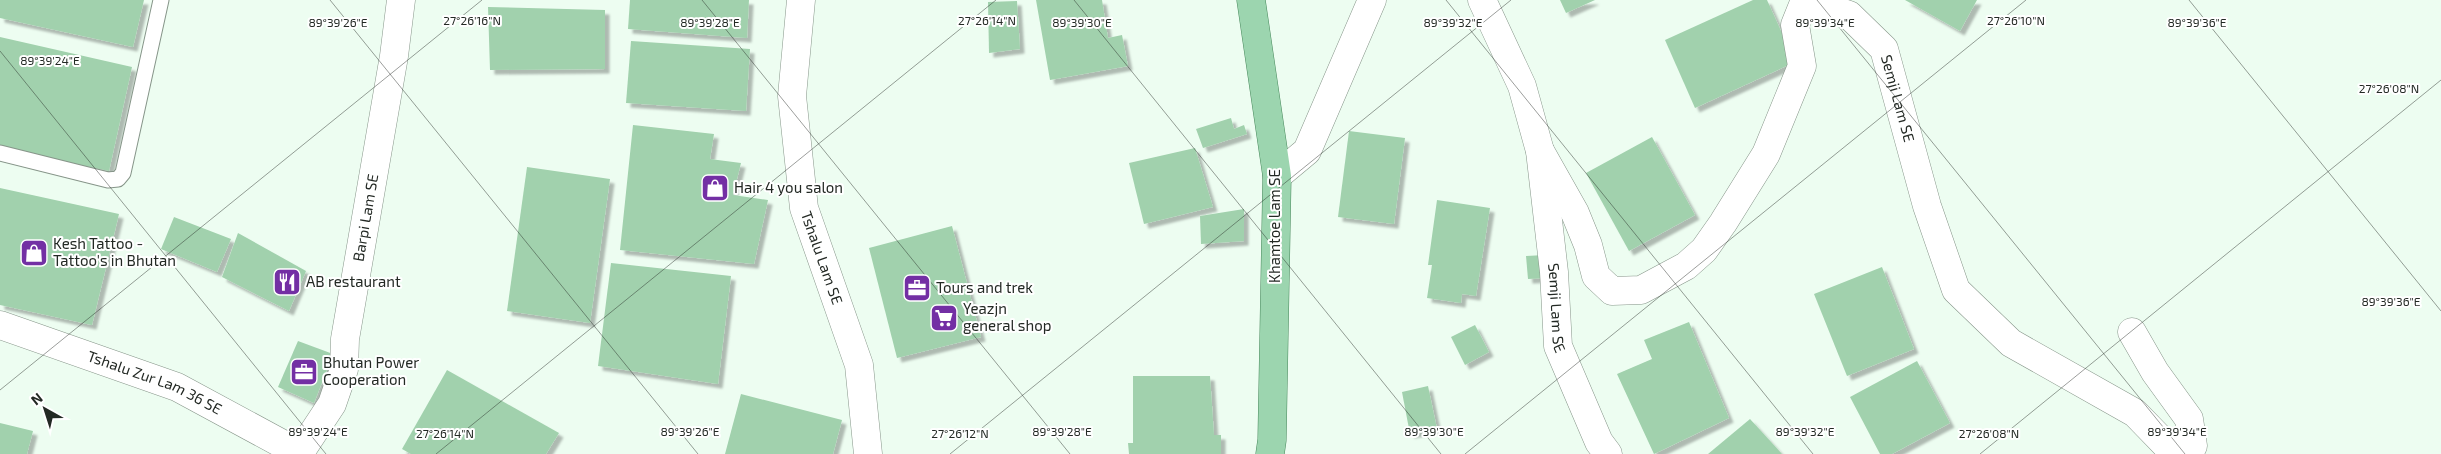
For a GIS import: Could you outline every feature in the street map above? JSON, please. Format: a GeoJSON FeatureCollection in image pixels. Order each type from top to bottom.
{"type":"FeatureCollection","features":[{"type":"Feature","properties":{"kind":"main road","name":"Khamtoe Lam SE"},"geometry":{"type":"LineString","coordinates":[[1251,0],[1277,176],[1272,440],[1270,454]]}},
{"type":"Feature","properties":{"kind":"street","name":"Barpi Lam SE"},"geometry":{"type":"LineString","coordinates":[[300,454],[332,404],[344,369],[345,338],[394,56],[401,0]]}},
{"type":"Feature","properties":{"kind":"street","name":"Tshalu Lam SE"},"geometry":{"type":"LineString","coordinates":[[801,0],[792,96],[804,208],[859,365],[868,454]]}},
{"type":"Feature","properties":{"kind":"street"},"geometry":{"type":"LineString","coordinates":[[1277,176],[1307,150],[1372,0]]}},
{"type":"Feature","properties":{"kind":"street","name":"Semji Lam SE"},"geometry":{"type":"LineString","coordinates":[[1482,0],[1522,86],[1540,151],[1554,272],[1558,346],[1599,442],[1608,454]]}},
{"type":"Feature","properties":{"kind":"street","name":"Semji Lam SE"},"geometry":{"type":"LineString","coordinates":[[1540,151],[1575,213],[1588,245],[1596,276],[1612,291],[1641,290],[1686,266],[1704,250],[1761,162],[1802,66],[1795,25],[1803,4],[1819,5],[1849,15],[1884,49],[1927,206],[1956,290],[2011,343],[2136,413],[2168,447],[2193,446],[2189,419],[2155,372],[2132,332]]}},
{"type":"Feature","properties":{"kind":"street","name":"Tshalu Zur Lam 36 SE"},"geometry":{"type":"LineString","coordinates":[[0,325],[177,387],[300,454]]}},
{"type":"Feature","properties":{"kind":"lane"},"geometry":{"type":"LineString","coordinates":[[0,153],[108,180],[118,179],[124,173],[161,0]]}},
{"type":"Feature","properties":{"kind":"building"},"geometry":{"type":"Polygon","coordinates":[[[0,0],[144,0],[133,47],[0,18],[0,0]]]}},
{"type":"Feature","properties":{"kind":"building"},"geometry":{"type":"Polygon","coordinates":[[[630,0],[749,0],[747,38],[628,29],[630,0]]]}},
{"type":"Feature","properties":{"kind":"building"},"geometry":{"type":"Polygon","coordinates":[[[1036,0],[1102,0],[1108,38],[1122,35],[1128,66],[1050,80],[1036,0]]]}},
{"type":"Feature","properties":{"kind":"building"},"geometry":{"type":"Polygon","coordinates":[[[1560,0],[1595,0],[1566,13],[1560,0]]]}},
{"type":"Feature","properties":{"kind":"building"},"geometry":{"type":"Polygon","coordinates":[[[1753,0],[1767,0],[1795,62],[1695,108],[1665,40],[1753,0]]]}},
{"type":"Feature","properties":{"kind":"building"},"geometry":{"type":"Polygon","coordinates":[[[1905,0],[1977,0],[1960,31],[1905,0]]]}},
{"type":"Feature","properties":{"kind":"building"},"geometry":{"type":"Polygon","coordinates":[[[1017,1],[1020,49],[989,53],[988,2],[1017,1]]]}},
{"type":"Feature","properties":{"kind":"building"},"geometry":{"type":"Polygon","coordinates":[[[488,7],[605,10],[605,69],[490,70],[488,7]]]}},
{"type":"Feature","properties":{"kind":"building"},"geometry":{"type":"Polygon","coordinates":[[[0,37],[132,67],[109,171],[0,148],[0,37]]]}},
{"type":"Feature","properties":{"kind":"building"},"geometry":{"type":"Polygon","coordinates":[[[631,41],[750,49],[746,111],[626,103],[631,41]]]}},
{"type":"Feature","properties":{"kind":"building"},"geometry":{"type":"Polygon","coordinates":[[[1231,118],[1234,129],[1244,125],[1247,134],[1203,148],[1196,129],[1231,118]]]}},
{"type":"Feature","properties":{"kind":"building"},"geometry":{"type":"Polygon","coordinates":[[[633,125],[714,134],[710,159],[741,163],[733,195],[768,200],[754,264],[620,250],[633,125]]]}},
{"type":"Feature","properties":{"kind":"building"},"geometry":{"type":"Polygon","coordinates":[[[1349,131],[1405,138],[1394,224],[1338,217],[1349,131]]]}},
{"type":"Feature","properties":{"kind":"building"},"geometry":{"type":"Polygon","coordinates":[[[1652,137],[1695,215],[1629,251],[1586,173],[1652,137]]]}},
{"type":"Feature","properties":{"kind":"building"},"geometry":{"type":"Polygon","coordinates":[[[1195,148],[1213,207],[1144,224],[1129,163],[1195,148]]]}},
{"type":"Feature","properties":{"kind":"building"},"geometry":{"type":"Polygon","coordinates":[[[527,167],[610,179],[590,323],[507,311],[527,167]]]}},
{"type":"Feature","properties":{"kind":"building"},"geometry":{"type":"Polygon","coordinates":[[[0,188],[119,214],[92,325],[0,305],[0,188]]]}},
{"type":"Feature","properties":{"kind":"building"},"geometry":{"type":"Polygon","coordinates":[[[1437,200],[1490,208],[1476,296],[1462,294],[1461,303],[1427,298],[1432,265],[1428,265],[1437,200]]]}},
{"type":"Feature","properties":{"kind":"building"},"geometry":{"type":"Polygon","coordinates":[[[1244,209],[1244,241],[1201,244],[1200,216],[1244,209]]]}},
{"type":"Feature","properties":{"kind":"building"},"geometry":{"type":"Polygon","coordinates":[[[174,217],[231,239],[217,272],[161,249],[174,217]]]}},
{"type":"Feature","properties":{"kind":"building"},"geometry":{"type":"Polygon","coordinates":[[[952,226],[981,337],[897,358],[869,248],[952,226]]]}},
{"type":"Feature","properties":{"kind":"building"},"geometry":{"type":"Polygon","coordinates":[[[238,233],[306,271],[289,311],[222,277],[238,233]]]}},
{"type":"Feature","properties":{"kind":"building"},"geometry":{"type":"Polygon","coordinates":[[[1545,255],[1547,278],[1528,279],[1526,256],[1545,255]]]}},
{"type":"Feature","properties":{"kind":"building"},"geometry":{"type":"Polygon","coordinates":[[[611,263],[731,276],[718,384],[598,366],[611,263]]]}},
{"type":"Feature","properties":{"kind":"building"},"geometry":{"type":"Polygon","coordinates":[[[1882,267],[1914,349],[1847,376],[1814,294],[1882,267]]]}},
{"type":"Feature","properties":{"kind":"building"},"geometry":{"type":"Polygon","coordinates":[[[1689,322],[1729,418],[1654,454],[1617,374],[1652,359],[1644,340],[1689,322]]]}},
{"type":"Feature","properties":{"kind":"building"},"geometry":{"type":"Polygon","coordinates":[[[1475,325],[1489,352],[1465,365],[1451,337],[1475,325]]]}},
{"type":"Feature","properties":{"kind":"building"},"geometry":{"type":"Polygon","coordinates":[[[298,341],[333,354],[314,403],[278,387],[298,341]]]}},
{"type":"Feature","properties":{"kind":"building"},"geometry":{"type":"Polygon","coordinates":[[[1917,361],[1950,423],[1892,454],[1880,454],[1850,397],[1917,361]]]}},
{"type":"Feature","properties":{"kind":"building"},"geometry":{"type":"Polygon","coordinates":[[[447,370],[559,433],[546,454],[411,454],[402,449],[447,370]]]}},
{"type":"Feature","properties":{"kind":"building"},"geometry":{"type":"Polygon","coordinates":[[[1133,376],[1210,376],[1214,435],[1221,435],[1221,454],[1129,454],[1128,443],[1133,443],[1133,376]]]}},
{"type":"Feature","properties":{"kind":"building"},"geometry":{"type":"Polygon","coordinates":[[[1428,386],[1437,429],[1410,434],[1402,392],[1428,386]]]}},
{"type":"Feature","properties":{"kind":"building"},"geometry":{"type":"Polygon","coordinates":[[[741,394],[842,420],[833,454],[725,454],[741,394]]]}},
{"type":"Feature","properties":{"kind":"building"},"geometry":{"type":"Polygon","coordinates":[[[1750,419],[1782,454],[1708,454],[1750,419]]]}},
{"type":"Feature","properties":{"kind":"building"},"geometry":{"type":"Polygon","coordinates":[[[0,423],[33,431],[27,454],[0,454],[0,423]]]}},
{"type":"Feature","properties":{"kind":"place","name":"Hair 4 you salon"},"geometry":{"type":"Point","coordinates":[715,188]}},
{"type":"Feature","properties":{"kind":"place","name":"Kesh Tattoo - Tattoo's in Bhutan"},"geometry":{"type":"Point","coordinates":[34,253]}},
{"type":"Feature","properties":{"kind":"place","name":"AB restaurant"},"geometry":{"type":"Point","coordinates":[287,282]}},
{"type":"Feature","properties":{"kind":"place","name":"Tours and trek"},"geometry":{"type":"Point","coordinates":[917,288]}},
{"type":"Feature","properties":{"kind":"place","name":"Yeazjn general shop"},"geometry":{"type":"Point","coordinates":[944,318]}},
{"type":"Feature","properties":{"kind":"place","name":"Bhutan Power Cooperation"},"geometry":{"type":"Point","coordinates":[304,372]}}]}
